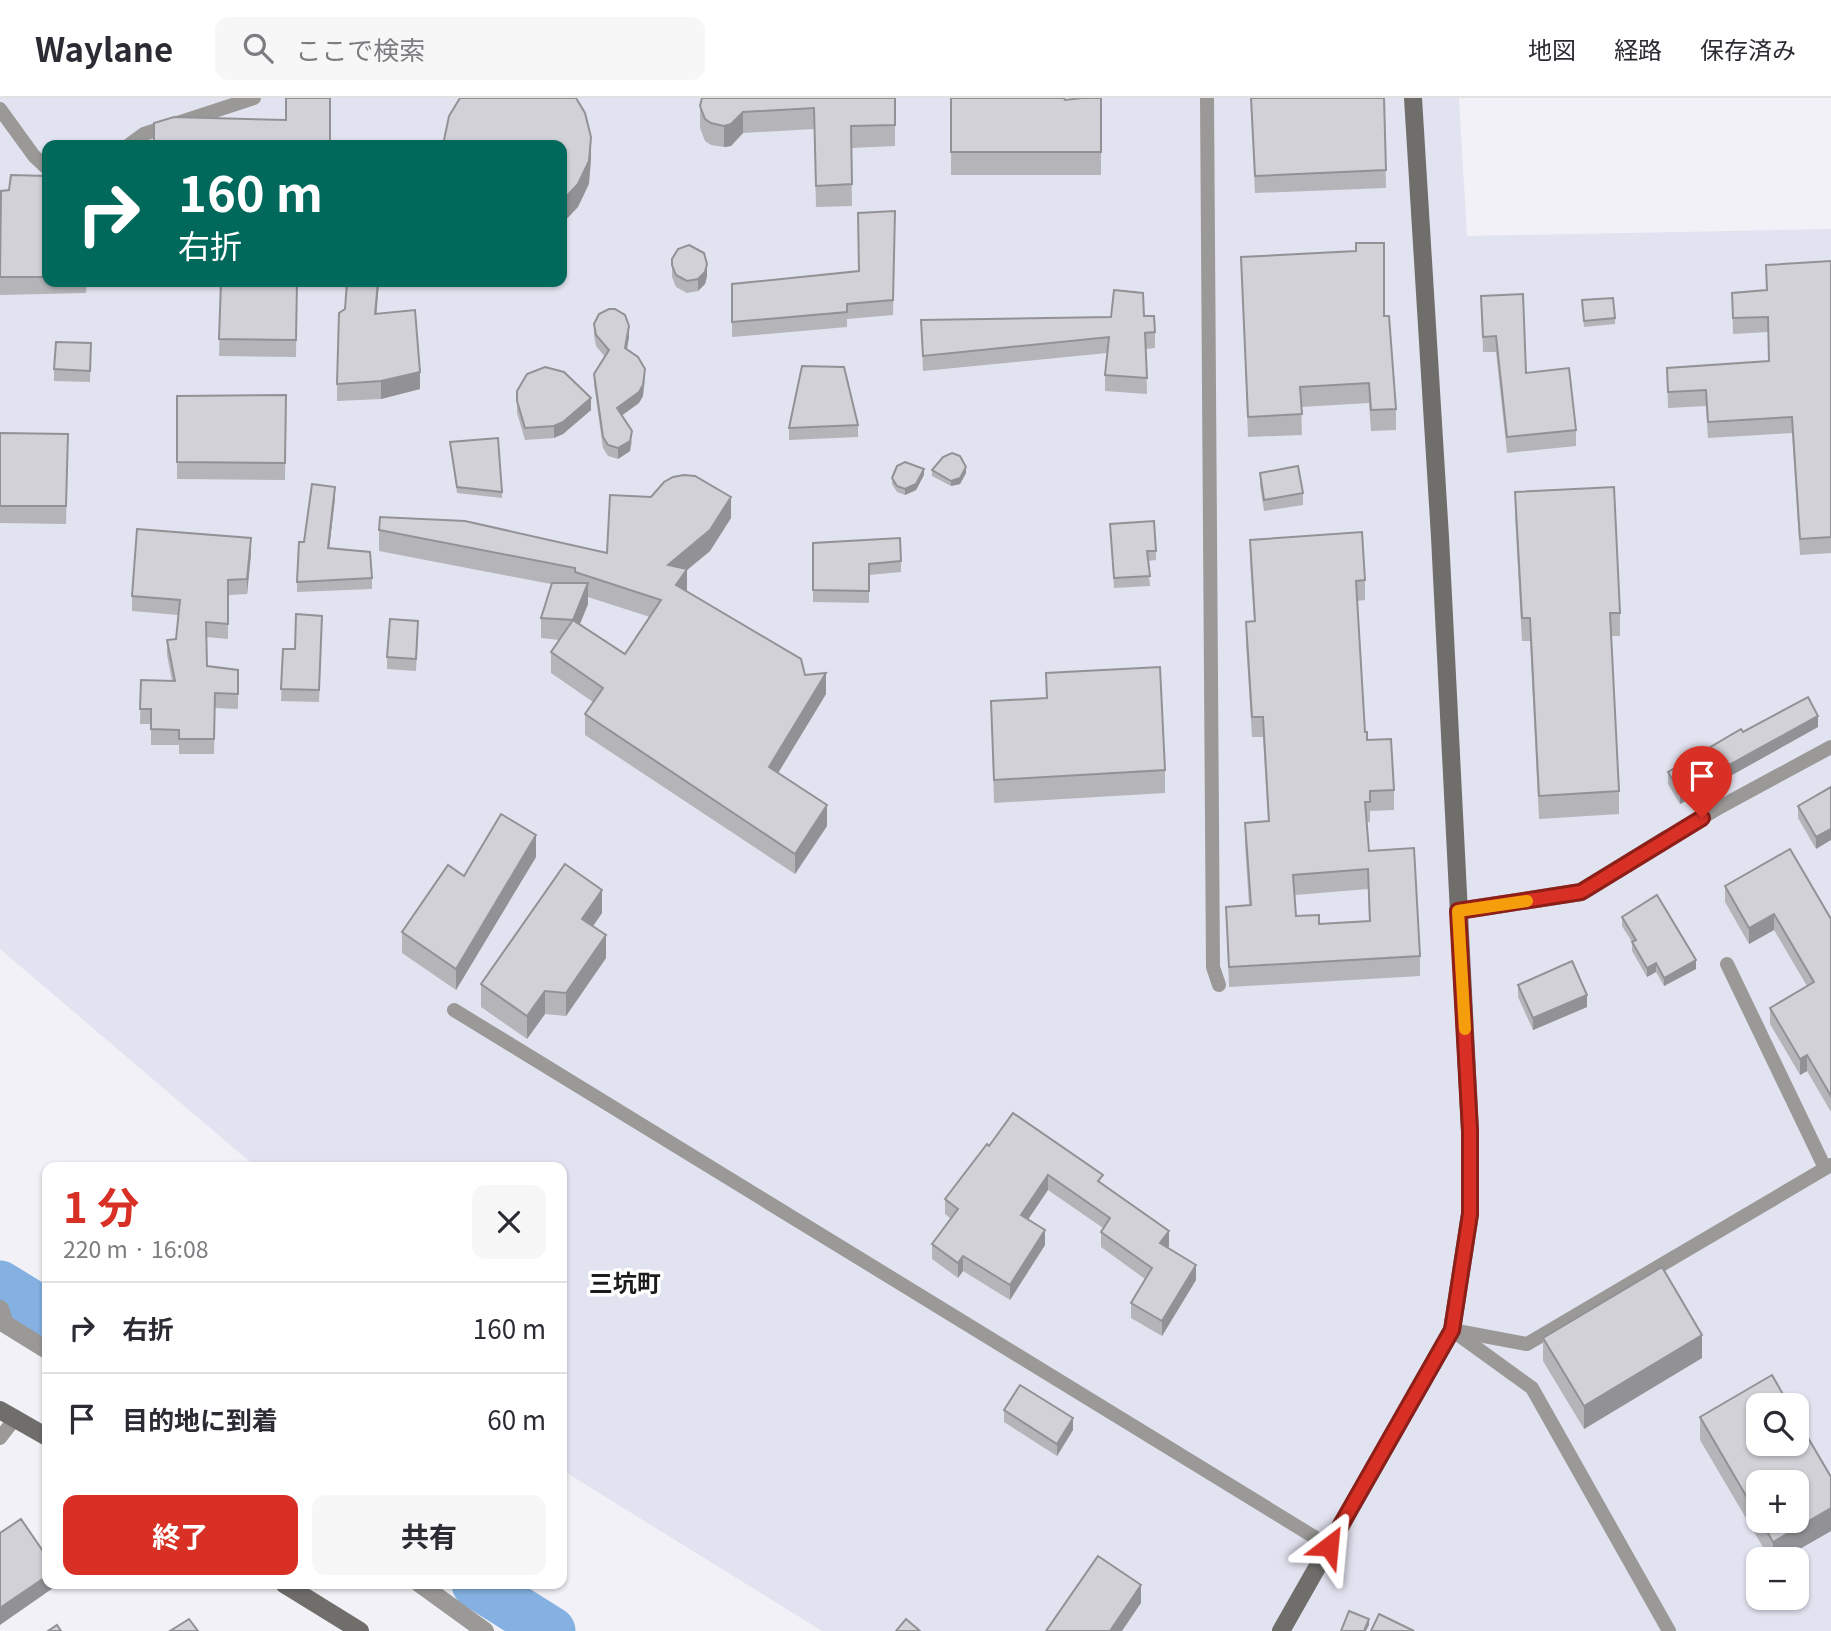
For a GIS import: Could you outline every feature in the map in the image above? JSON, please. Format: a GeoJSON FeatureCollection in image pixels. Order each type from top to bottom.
{"type":"FeatureCollection","features":[{"type":"Feature","properties":{"kind":"street"},"geometry":{"type":"LineString","coordinates":[[1281,1631],[1452,1330],[1470,1214],[1470,1131],[1440,537],[1413,98]]}},
{"type":"Feature","properties":{"kind":"street"},"geometry":{"type":"LineString","coordinates":[[1458,911],[1581,892],[1667,839]]}},
{"type":"Feature","properties":{"kind":"street"},"geometry":{"type":"LineString","coordinates":[[0,1309],[5,1324],[42,1347]]}},
{"type":"Feature","properties":{"kind":"street"},"geometry":{"type":"LineString","coordinates":[[8,1413],[42,1434]]}},
{"type":"Feature","properties":{"kind":"street"},"geometry":{"type":"LineString","coordinates":[[292,1589],[360,1631]]}},
{"type":"Feature","properties":{"kind":"street"},"geometry":{"type":"LineString","coordinates":[[427,1589],[485,1631]]}},
{"type":"Feature","properties":{"kind":"lane"},"geometry":{"type":"LineString","coordinates":[[136,140],[144,134],[254,98]]}},
{"type":"Feature","properties":{"kind":"lane"},"geometry":{"type":"LineString","coordinates":[[1207,98],[1213,967],[1219,985]]}},
{"type":"Feature","properties":{"kind":"lane"},"geometry":{"type":"LineString","coordinates":[[0,109],[42,163]]}},
{"type":"Feature","properties":{"kind":"lane"},"geometry":{"type":"LineString","coordinates":[[1667,839],[1831,747]]}},
{"type":"Feature","properties":{"kind":"lane"},"geometry":{"type":"LineString","coordinates":[[1452,1330],[1527,1344],[1828,1167],[1727,964]]}},
{"type":"Feature","properties":{"kind":"lane"},"geometry":{"type":"LineString","coordinates":[[454,1010],[1329,1546]]}},
{"type":"Feature","properties":{"kind":"lane"},"geometry":{"type":"LineString","coordinates":[[1452,1330],[1532,1388],[1669,1631]]}},
{"type":"Feature","properties":{"kind":"lane"},"geometry":{"type":"LineString","coordinates":[[0,1438],[8,1413]]}},
{"type":"Feature","properties":{"kind":"shaded area"},"geometry":{"type":"Polygon","coordinates":[[[0,98],[1459,98],[1467,236],[1831,229],[1831,1631],[822,1631],[567,1473],[567,1162],[250,1162],[0,949],[0,98]]]}},
{"type":"Feature","properties":{"kind":"building"},"geometry":{"type":"Polygon","coordinates":[[[286,98],[330,98],[330,140],[154,140],[154,123],[174,117],[286,120],[286,98]]]}},
{"type":"Feature","properties":{"kind":"building"},"geometry":{"type":"Polygon","coordinates":[[[460,98],[576,98],[585,113],[591,137],[589,161],[578,184],[567,196],[567,140],[444,140],[449,116],[460,98]]]}},
{"type":"Feature","properties":{"kind":"building"},"geometry":{"type":"Polygon","coordinates":[[[702,98],[895,98],[895,125],[851,126],[852,184],[816,186],[814,108],[743,112],[731,124],[724,126],[705,119],[700,106],[702,98]]]}},
{"type":"Feature","properties":{"kind":"building"},"geometry":{"type":"Polygon","coordinates":[[[951,98],[1101,98],[1101,152],[951,152],[951,98]]]}},
{"type":"Feature","properties":{"kind":"building"},"geometry":{"type":"Polygon","coordinates":[[[1251,98],[1384,98],[1386,170],[1255,176],[1251,98]]]}},
{"type":"Feature","properties":{"kind":"building"},"geometry":{"type":"Polygon","coordinates":[[[11,175],[42,176],[42,277],[0,277],[1,191],[9,190],[11,175]]]}},
{"type":"Feature","properties":{"kind":"building"},"geometry":{"type":"Polygon","coordinates":[[[895,211],[893,300],[847,304],[847,312],[732,322],[732,284],[859,271],[858,213],[895,211]]]}},
{"type":"Feature","properties":{"kind":"building"},"geometry":{"type":"Polygon","coordinates":[[[1356,243],[1384,243],[1384,316],[1389,316],[1396,409],[1371,410],[1369,383],[1300,387],[1302,414],[1248,417],[1241,257],[1356,251],[1356,243]]]}},
{"type":"Feature","properties":{"kind":"building"},"geometry":{"type":"Polygon","coordinates":[[[689,245],[704,253],[707,264],[705,272],[698,279],[687,281],[676,275],[672,259],[678,249],[689,245]]]}},
{"type":"Feature","properties":{"kind":"building"},"geometry":{"type":"Polygon","coordinates":[[[1831,261],[1831,537],[1800,539],[1792,417],[1708,422],[1706,390],[1668,392],[1667,368],[1769,361],[1768,317],[1733,318],[1732,293],[1767,290],[1766,265],[1831,261]]]}},
{"type":"Feature","properties":{"kind":"building"},"geometry":{"type":"Polygon","coordinates":[[[221,287],[297,287],[296,340],[219,339],[221,287]]]}},
{"type":"Feature","properties":{"kind":"building"},"geometry":{"type":"Polygon","coordinates":[[[347,287],[378,287],[375,314],[415,310],[420,372],[381,381],[337,384],[339,313],[345,309],[347,287]]]}},
{"type":"Feature","properties":{"kind":"building"},"geometry":{"type":"Polygon","coordinates":[[[1114,290],[1143,293],[1144,316],[1154,316],[1155,332],[1145,333],[1147,378],[1105,375],[1109,337],[923,356],[921,320],[1111,317],[1114,290]]]}},
{"type":"Feature","properties":{"kind":"building"},"geometry":{"type":"Polygon","coordinates":[[[1523,294],[1526,373],[1569,368],[1576,430],[1507,437],[1496,336],[1483,337],[1481,296],[1523,294]]]}},
{"type":"Feature","properties":{"kind":"building"},"geometry":{"type":"Polygon","coordinates":[[[1613,298],[1615,318],[1584,321],[1582,300],[1613,298]]]}},
{"type":"Feature","properties":{"kind":"building"},"geometry":{"type":"Polygon","coordinates":[[[615,309],[625,315],[629,326],[625,348],[638,357],[645,369],[643,385],[639,392],[617,408],[632,431],[630,441],[618,448],[608,445],[603,437],[594,374],[609,350],[596,335],[594,324],[599,314],[615,309]]]}},
{"type":"Feature","properties":{"kind":"building"},"geometry":{"type":"Polygon","coordinates":[[[56,342],[91,343],[90,371],[54,369],[56,342]]]}},
{"type":"Feature","properties":{"kind":"building"},"geometry":{"type":"Polygon","coordinates":[[[802,366],[844,367],[858,425],[789,428],[802,366]]]}},
{"type":"Feature","properties":{"kind":"building"},"geometry":{"type":"Polygon","coordinates":[[[545,367],[564,372],[591,398],[563,422],[554,426],[525,428],[517,401],[517,391],[527,374],[545,367]]]}},
{"type":"Feature","properties":{"kind":"building"},"geometry":{"type":"Polygon","coordinates":[[[286,395],[285,463],[177,462],[177,396],[286,395]]]}},
{"type":"Feature","properties":{"kind":"building"},"geometry":{"type":"Polygon","coordinates":[[[0,433],[68,434],[66,506],[0,506],[0,433]]]}},
{"type":"Feature","properties":{"kind":"building"},"geometry":{"type":"Polygon","coordinates":[[[498,438],[502,492],[457,487],[450,442],[498,438]]]}},
{"type":"Feature","properties":{"kind":"building"},"geometry":{"type":"Polygon","coordinates":[[[952,453],[960,456],[966,467],[960,478],[951,481],[932,470],[943,457],[952,453]]]}},
{"type":"Feature","properties":{"kind":"building"},"geometry":{"type":"Polygon","coordinates":[[[905,462],[924,469],[916,484],[905,489],[897,486],[892,478],[897,466],[905,462]]]}},
{"type":"Feature","properties":{"kind":"building"},"geometry":{"type":"Polygon","coordinates":[[[1298,466],[1303,493],[1264,500],[1260,473],[1298,466]]]}},
{"type":"Feature","properties":{"kind":"building"},"geometry":{"type":"Polygon","coordinates":[[[684,475],[695,476],[731,497],[710,530],[668,565],[687,569],[676,585],[801,659],[805,675],[826,673],[769,767],[827,805],[795,854],[585,714],[603,688],[551,652],[573,620],[625,654],[661,600],[575,572],[575,568],[379,530],[380,517],[465,521],[607,553],[610,495],[651,497],[664,482],[684,475]]]}},
{"type":"Feature","properties":{"kind":"building"},"geometry":{"type":"Polygon","coordinates":[[[312,484],[335,487],[328,548],[370,552],[372,578],[297,582],[299,542],[304,542],[312,484]]]}},
{"type":"Feature","properties":{"kind":"building"},"geometry":{"type":"Polygon","coordinates":[[[1614,487],[1620,613],[1610,613],[1619,791],[1539,796],[1530,618],[1522,618],[1515,492],[1614,487]]]}},
{"type":"Feature","properties":{"kind":"building"},"geometry":{"type":"Polygon","coordinates":[[[1154,521],[1156,551],[1147,551],[1150,576],[1114,578],[1110,524],[1154,521]]]}},
{"type":"Feature","properties":{"kind":"building"},"geometry":{"type":"Polygon","coordinates":[[[137,529],[251,538],[247,579],[228,580],[228,624],[206,622],[207,666],[238,670],[238,694],[215,693],[214,739],[179,739],[179,730],[151,729],[151,709],[140,709],[141,680],[175,681],[167,640],[176,639],[180,600],[132,596],[137,529]]]}},
{"type":"Feature","properties":{"kind":"building"},"geometry":{"type":"Polygon","coordinates":[[[1362,532],[1365,580],[1356,581],[1365,732],[1367,740],[1391,739],[1394,790],[1370,791],[1370,802],[1365,802],[1369,851],[1414,848],[1420,956],[1229,967],[1226,907],[1251,905],[1245,823],[1269,821],[1263,717],[1252,717],[1246,622],[1255,621],[1250,540],[1362,532]],[[1368,869],[1293,875],[1296,916],[1319,915],[1319,924],[1370,921],[1368,869]]]}},
{"type":"Feature","properties":{"kind":"building"},"geometry":{"type":"Polygon","coordinates":[[[900,538],[901,561],[869,564],[869,591],[813,590],[813,543],[900,538]]]}},
{"type":"Feature","properties":{"kind":"building"},"geometry":{"type":"Polygon","coordinates":[[[552,583],[588,583],[573,620],[541,618],[552,583]]]}},
{"type":"Feature","properties":{"kind":"building"},"geometry":{"type":"Polygon","coordinates":[[[296,614],[322,616],[319,690],[281,689],[283,649],[295,649],[296,614]]]}},
{"type":"Feature","properties":{"kind":"building"},"geometry":{"type":"Polygon","coordinates":[[[390,619],[418,621],[416,659],[387,657],[390,619]]]}},
{"type":"Feature","properties":{"kind":"building"},"geometry":{"type":"Polygon","coordinates":[[[1160,667],[1165,770],[994,780],[991,701],[1047,698],[1046,673],[1160,667]]]}},
{"type":"Feature","properties":{"kind":"building"},"geometry":{"type":"Polygon","coordinates":[[[1808,697],[1818,716],[1680,792],[1668,772],[1741,729],[1743,732],[1808,697]]]}},
{"type":"Feature","properties":{"kind":"building"},"geometry":{"type":"Polygon","coordinates":[[[1831,787],[1831,829],[1816,837],[1798,806],[1831,787]]]}},
{"type":"Feature","properties":{"kind":"building"},"geometry":{"type":"Polygon","coordinates":[[[501,814],[536,835],[456,969],[402,932],[448,865],[464,876],[501,814]]]}},
{"type":"Feature","properties":{"kind":"building"},"geometry":{"type":"Polygon","coordinates":[[[1790,849],[1831,919],[1831,1096],[1807,1055],[1800,1059],[1770,1008],[1814,982],[1774,914],[1749,928],[1725,886],[1790,849]]]}},
{"type":"Feature","properties":{"kind":"building"},"geometry":{"type":"Polygon","coordinates":[[[565,864],[602,890],[582,919],[606,935],[566,993],[545,991],[527,1016],[481,984],[565,864]]]}},
{"type":"Feature","properties":{"kind":"building"},"geometry":{"type":"Polygon","coordinates":[[[1657,895],[1696,960],[1664,978],[1656,963],[1647,968],[1632,942],[1636,940],[1622,917],[1657,895]]]}},
{"type":"Feature","properties":{"kind":"building"},"geometry":{"type":"Polygon","coordinates":[[[1572,961],[1587,995],[1533,1018],[1518,985],[1572,961]]]}},
{"type":"Feature","properties":{"kind":"building"},"geometry":{"type":"Polygon","coordinates":[[[1013,1113],[1103,1175],[1098,1181],[1169,1231],[1160,1243],[1196,1265],[1162,1321],[1131,1303],[1152,1268],[1101,1232],[1110,1218],[1048,1175],[1021,1215],[1045,1230],[1010,1285],[963,1256],[958,1263],[932,1244],[958,1209],[945,1199],[1013,1113]]]}},
{"type":"Feature","properties":{"kind":"building"},"geometry":{"type":"Polygon","coordinates":[[[1662,1267],[1702,1335],[1584,1406],[1543,1338],[1662,1267]]]}},
{"type":"Feature","properties":{"kind":"building"},"geometry":{"type":"Polygon","coordinates":[[[1772,1375],[1782,1393],[1746,1393],[1746,1456],[1809,1456],[1809,1439],[1831,1477],[1831,1508],[1809,1521],[1809,1470],[1746,1470],[1746,1496],[1700,1417],[1772,1375]]]}},
{"type":"Feature","properties":{"kind":"building"},"geometry":{"type":"Polygon","coordinates":[[[1020,1385],[1073,1418],[1057,1444],[1004,1410],[1020,1385]]]}},
{"type":"Feature","properties":{"kind":"building"},"geometry":{"type":"Polygon","coordinates":[[[21,1519],[42,1550],[42,1579],[0,1608],[0,1533],[21,1519]]]}},
{"type":"Feature","properties":{"kind":"building"},"geometry":{"type":"Polygon","coordinates":[[[1768,1533],[1788,1533],[1773,1542],[1768,1533]]]}},
{"type":"Feature","properties":{"kind":"building"},"geometry":{"type":"Polygon","coordinates":[[[1098,1556],[1141,1585],[1110,1631],[1046,1631],[1098,1556]]]}},
{"type":"Feature","properties":{"kind":"building"},"geometry":{"type":"Polygon","coordinates":[[[1349,1611],[1369,1619],[1364,1631],[1341,1631],[1349,1611]]]}},
{"type":"Feature","properties":{"kind":"building"},"geometry":{"type":"Polygon","coordinates":[[[1379,1614],[1414,1631],[1371,1631],[1379,1614]]]}},
{"type":"Feature","properties":{"kind":"building"},"geometry":{"type":"Polygon","coordinates":[[[189,1619],[198,1631],[170,1631],[189,1619]]]}},
{"type":"Feature","properties":{"kind":"building"},"geometry":{"type":"Polygon","coordinates":[[[906,1619],[920,1631],[896,1631],[906,1619]]]}},
{"type":"Feature","properties":{"kind":"building"},"geometry":{"type":"Polygon","coordinates":[[[57,1625],[61,1631],[48,1631],[57,1625]]]}},
{"type":"Feature","properties":{"kind":"waterway"},"geometry":{"type":"LineString","coordinates":[[0,1285],[42,1311]]}},
{"type":"Feature","properties":{"kind":"waterway"},"geometry":{"type":"LineString","coordinates":[[484,1589],[551,1631]]}},
{"type":"Feature","properties":{"kind":"slow traffic"},"geometry":{"type":"LineString","coordinates":[[1465,1029],[1458,911],[1527,901]]}},
{"type":"Feature","properties":{"kind":"district","name":"三坑町"},"geometry":{"type":"Point","coordinates":[625,1281]}},
{"type":"Feature","properties":{"kind":"route"},"geometry":{"type":"LineString","coordinates":[[1329,1546],[1452,1330],[1470,1214],[1470,1131],[1458,911],[1581,892],[1702,818]]}}]}
